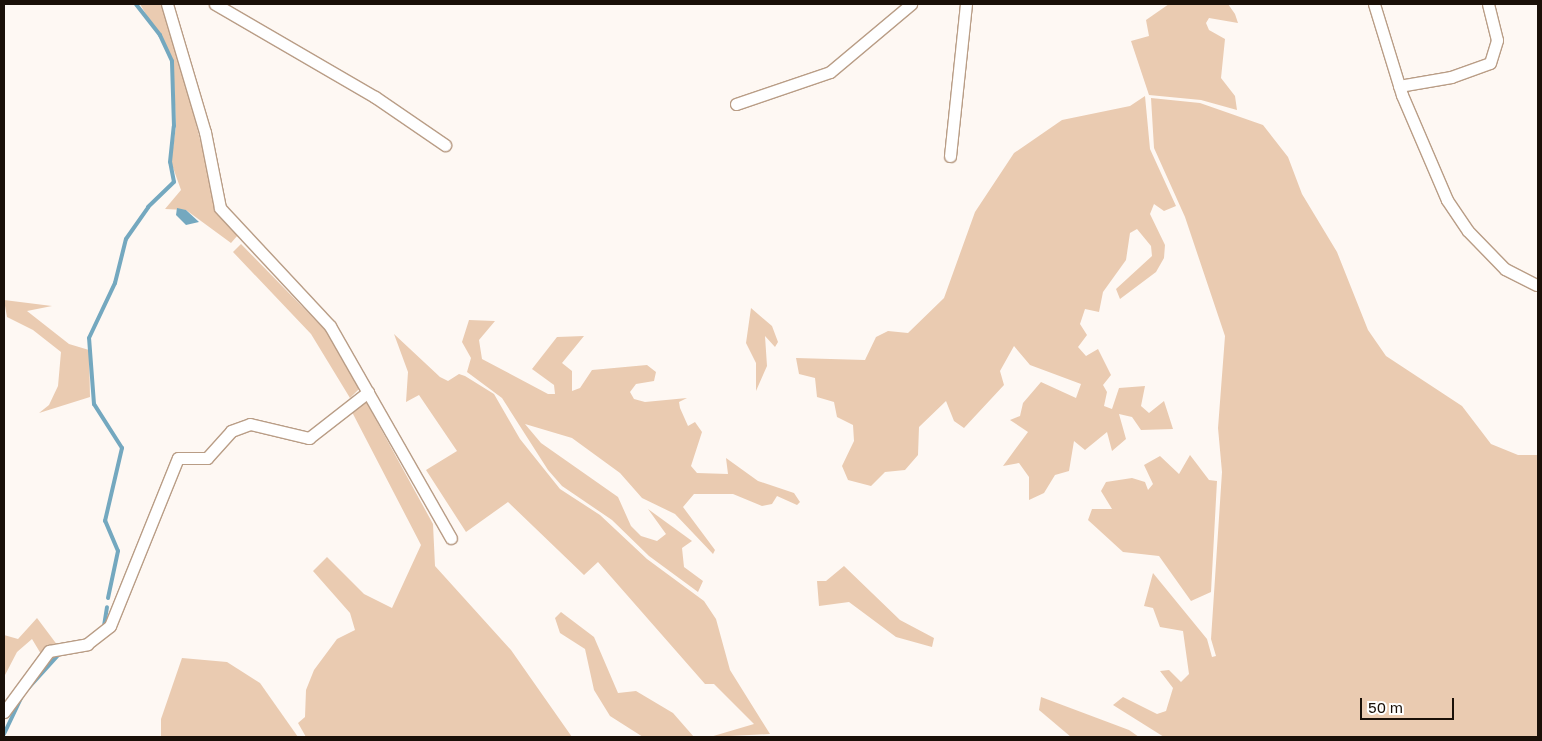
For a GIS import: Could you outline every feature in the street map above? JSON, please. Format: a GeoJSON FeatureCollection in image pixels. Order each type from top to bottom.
{"type":"FeatureCollection","features":[{"type":"Feature","properties":{"kind":"street"},"geometry":{"type":"LineString","coordinates":[[167,4],[205,132],[220,208],[330,326],[451,538]]}},
{"type":"Feature","properties":{"kind":"street"},"geometry":{"type":"LineString","coordinates":[[215,4],[375,97],[445,145]]}},
{"type":"Feature","properties":{"kind":"street"},"geometry":{"type":"LineString","coordinates":[[736,104],[830,72],[911,4]]}},
{"type":"Feature","properties":{"kind":"street"},"geometry":{"type":"LineString","coordinates":[[950,156],[966,4]]}},
{"type":"Feature","properties":{"kind":"street"},"geometry":{"type":"LineString","coordinates":[[1374,4],[1400,86],[1457,216],[1505,268],[1536,285]]}},
{"type":"Feature","properties":{"kind":"street"},"geometry":{"type":"LineString","coordinates":[[1400,86],[1451,77],[1490,63],[1497,40],[1488,4]]}},
{"type":"Feature","properties":{"kind":"street"},"geometry":{"type":"LineString","coordinates":[[4,712],[43,656],[63,646],[87,644],[110,626],[178,458],[207,458],[231,430],[250,424],[309,438],[368,392]]}},
{"type":"Feature","properties":{"kind":"shaded area"},"geometry":{"type":"Polygon","coordinates":[[[140,4],[165,4],[218,209],[238,235],[231,243],[186,210],[165,209],[181,190],[171,162],[176,126],[173,61],[140,4]]]}},
{"type":"Feature","properties":{"kind":"shaded area"},"geometry":{"type":"Polygon","coordinates":[[[1169,4],[1228,4],[1235,14],[1238,23],[1209,18],[1206,23],[1209,30],[1225,39],[1221,78],[1235,96],[1237,110],[1201,100],[1149,95],[1131,41],[1149,36],[1146,20],[1169,4]]]}},
{"type":"Feature","properties":{"kind":"shaded area"},"geometry":{"type":"Polygon","coordinates":[[[1145,96],[1150,149],[1176,206],[1164,211],[1154,204],[1150,214],[1165,245],[1164,258],[1156,272],[1120,299],[1116,289],[1152,256],[1151,246],[1137,229],[1130,233],[1126,260],[1103,292],[1099,312],[1085,309],[1080,324],[1087,335],[1078,347],[1086,356],[1098,349],[1111,375],[1103,385],[1107,392],[1104,406],[1112,409],[1119,388],[1145,386],[1141,406],[1149,413],[1164,401],[1173,429],[1141,430],[1132,417],[1119,414],[1126,439],[1112,451],[1107,432],[1085,450],[1074,441],[1069,471],[1055,475],[1044,493],[1029,500],[1029,477],[1019,463],[1003,466],[1028,432],[1010,420],[1020,416],[1023,403],[1041,382],[1076,398],[1081,384],[1030,365],[1014,346],[1000,371],[1004,385],[964,428],[954,421],[946,401],[919,427],[918,455],[905,470],[885,472],[871,486],[848,480],[842,466],[854,441],[853,425],[837,417],[834,402],[817,397],[815,378],[799,374],[796,358],[865,360],[876,337],[888,331],[908,333],[944,298],[975,212],[1014,153],[1062,120],[1130,106],[1145,96]]]}},
{"type":"Feature","properties":{"kind":"shaded area"},"geometry":{"type":"Polygon","coordinates":[[[1151,98],[1200,103],[1263,125],[1288,157],[1302,194],[1337,252],[1368,330],[1386,356],[1462,406],[1491,444],[1518,455],[1538,455],[1538,737],[1164,737],[1113,705],[1123,697],[1157,714],[1166,711],[1173,688],[1160,671],[1169,670],[1181,682],[1189,674],[1183,631],[1160,627],[1153,608],[1144,606],[1153,573],[1207,639],[1212,657],[1216,656],[1211,639],[1222,472],[1218,428],[1225,336],[1185,217],[1154,148],[1151,98]]]}},
{"type":"Feature","properties":{"kind":"shaded area"},"geometry":{"type":"Polygon","coordinates":[[[241,244],[328,333],[361,387],[350,398],[311,334],[233,252],[241,244]]]}},
{"type":"Feature","properties":{"kind":"shaded area"},"geometry":{"type":"Polygon","coordinates":[[[4,300],[52,306],[27,311],[69,344],[89,350],[90,397],[39,413],[49,405],[58,386],[61,352],[33,330],[7,317],[4,300]]]}},
{"type":"Feature","properties":{"kind":"shaded area"},"geometry":{"type":"Polygon","coordinates":[[[751,308],[772,326],[778,342],[775,347],[765,336],[767,366],[756,391],[756,363],[746,343],[751,308]]]}},
{"type":"Feature","properties":{"kind":"shaded area"},"geometry":{"type":"Polygon","coordinates":[[[469,320],[495,321],[479,340],[482,359],[548,394],[555,394],[554,385],[532,369],[557,337],[584,336],[562,363],[572,371],[572,391],[580,388],[592,370],[647,365],[656,372],[654,381],[636,384],[630,392],[634,399],[645,402],[687,398],[679,402],[680,408],[688,426],[695,422],[702,432],[691,466],[697,473],[728,474],[726,458],[758,481],[794,493],[800,502],[797,505],[777,496],[772,504],[762,506],[733,494],[694,494],[683,507],[715,550],[713,554],[675,514],[642,498],[620,473],[572,438],[525,424],[541,443],[618,497],[631,526],[641,536],[657,541],[666,534],[648,509],[692,541],[682,548],[684,567],[703,581],[698,592],[649,556],[612,520],[562,486],[548,470],[502,398],[467,372],[471,358],[462,342],[469,320]]]}},
{"type":"Feature","properties":{"kind":"shaded area"},"geometry":{"type":"Polygon","coordinates":[[[394,334],[440,377],[448,381],[459,374],[494,394],[520,439],[560,489],[600,515],[647,559],[704,601],[716,619],[730,670],[770,734],[710,737],[754,724],[714,684],[705,684],[598,562],[584,575],[508,502],[466,532],[426,470],[457,451],[419,395],[406,402],[408,372],[394,334]]]}},
{"type":"Feature","properties":{"kind":"shaded area"},"geometry":{"type":"Polygon","coordinates":[[[364,398],[433,524],[435,566],[511,650],[572,737],[306,737],[298,723],[305,717],[306,690],[314,670],[337,639],[355,630],[350,613],[313,571],[327,557],[364,594],[392,608],[421,545],[352,412],[364,398]]]}},
{"type":"Feature","properties":{"kind":"shaded area"},"geometry":{"type":"Polygon","coordinates":[[[1190,455],[1209,480],[1217,481],[1211,592],[1191,601],[1159,556],[1123,552],[1088,520],[1092,509],[1112,509],[1101,491],[1106,482],[1132,478],[1145,482],[1148,490],[1153,484],[1144,465],[1160,456],[1179,474],[1190,455]]]}},
{"type":"Feature","properties":{"kind":"shaded area"},"geometry":{"type":"Polygon","coordinates":[[[844,566],[900,620],[934,638],[932,647],[896,637],[849,602],[819,606],[817,581],[826,581],[844,566]]]}},
{"type":"Feature","properties":{"kind":"shaded area"},"geometry":{"type":"Polygon","coordinates":[[[561,612],[594,637],[618,693],[636,691],[673,713],[694,737],[643,737],[610,716],[594,690],[585,649],[560,633],[555,618],[561,612]]]}},
{"type":"Feature","properties":{"kind":"shaded area"},"geometry":{"type":"Polygon","coordinates":[[[37,618],[58,646],[41,654],[32,639],[17,652],[4,677],[4,635],[18,639],[37,618]]]}},
{"type":"Feature","properties":{"kind":"shaded area"},"geometry":{"type":"Polygon","coordinates":[[[182,658],[227,662],[260,683],[298,737],[161,737],[161,719],[182,658]]]}},
{"type":"Feature","properties":{"kind":"shaded area"},"geometry":{"type":"Polygon","coordinates":[[[1041,697],[1129,730],[1139,737],[1071,737],[1039,710],[1041,697]]]}},
{"type":"Feature","properties":{"kind":"water"},"geometry":{"type":"Polygon","coordinates":[[[177,208],[186,210],[199,222],[186,225],[176,215],[177,208]]]}},
{"type":"Feature","properties":{"kind":"waterway"},"geometry":{"type":"LineString","coordinates":[[108,598],[118,551],[105,521],[122,448],[94,404],[89,338],[115,283],[126,239],[148,207],[174,182],[170,162],[174,126],[172,61],[160,35],[136,4]]}},
{"type":"Feature","properties":{"kind":"waterway"},"geometry":{"type":"LineString","coordinates":[[104,626],[107,607]]}},
{"type":"Feature","properties":{"kind":"waterway"},"geometry":{"type":"LineString","coordinates":[[4,734],[23,694],[61,652]]}}]}
